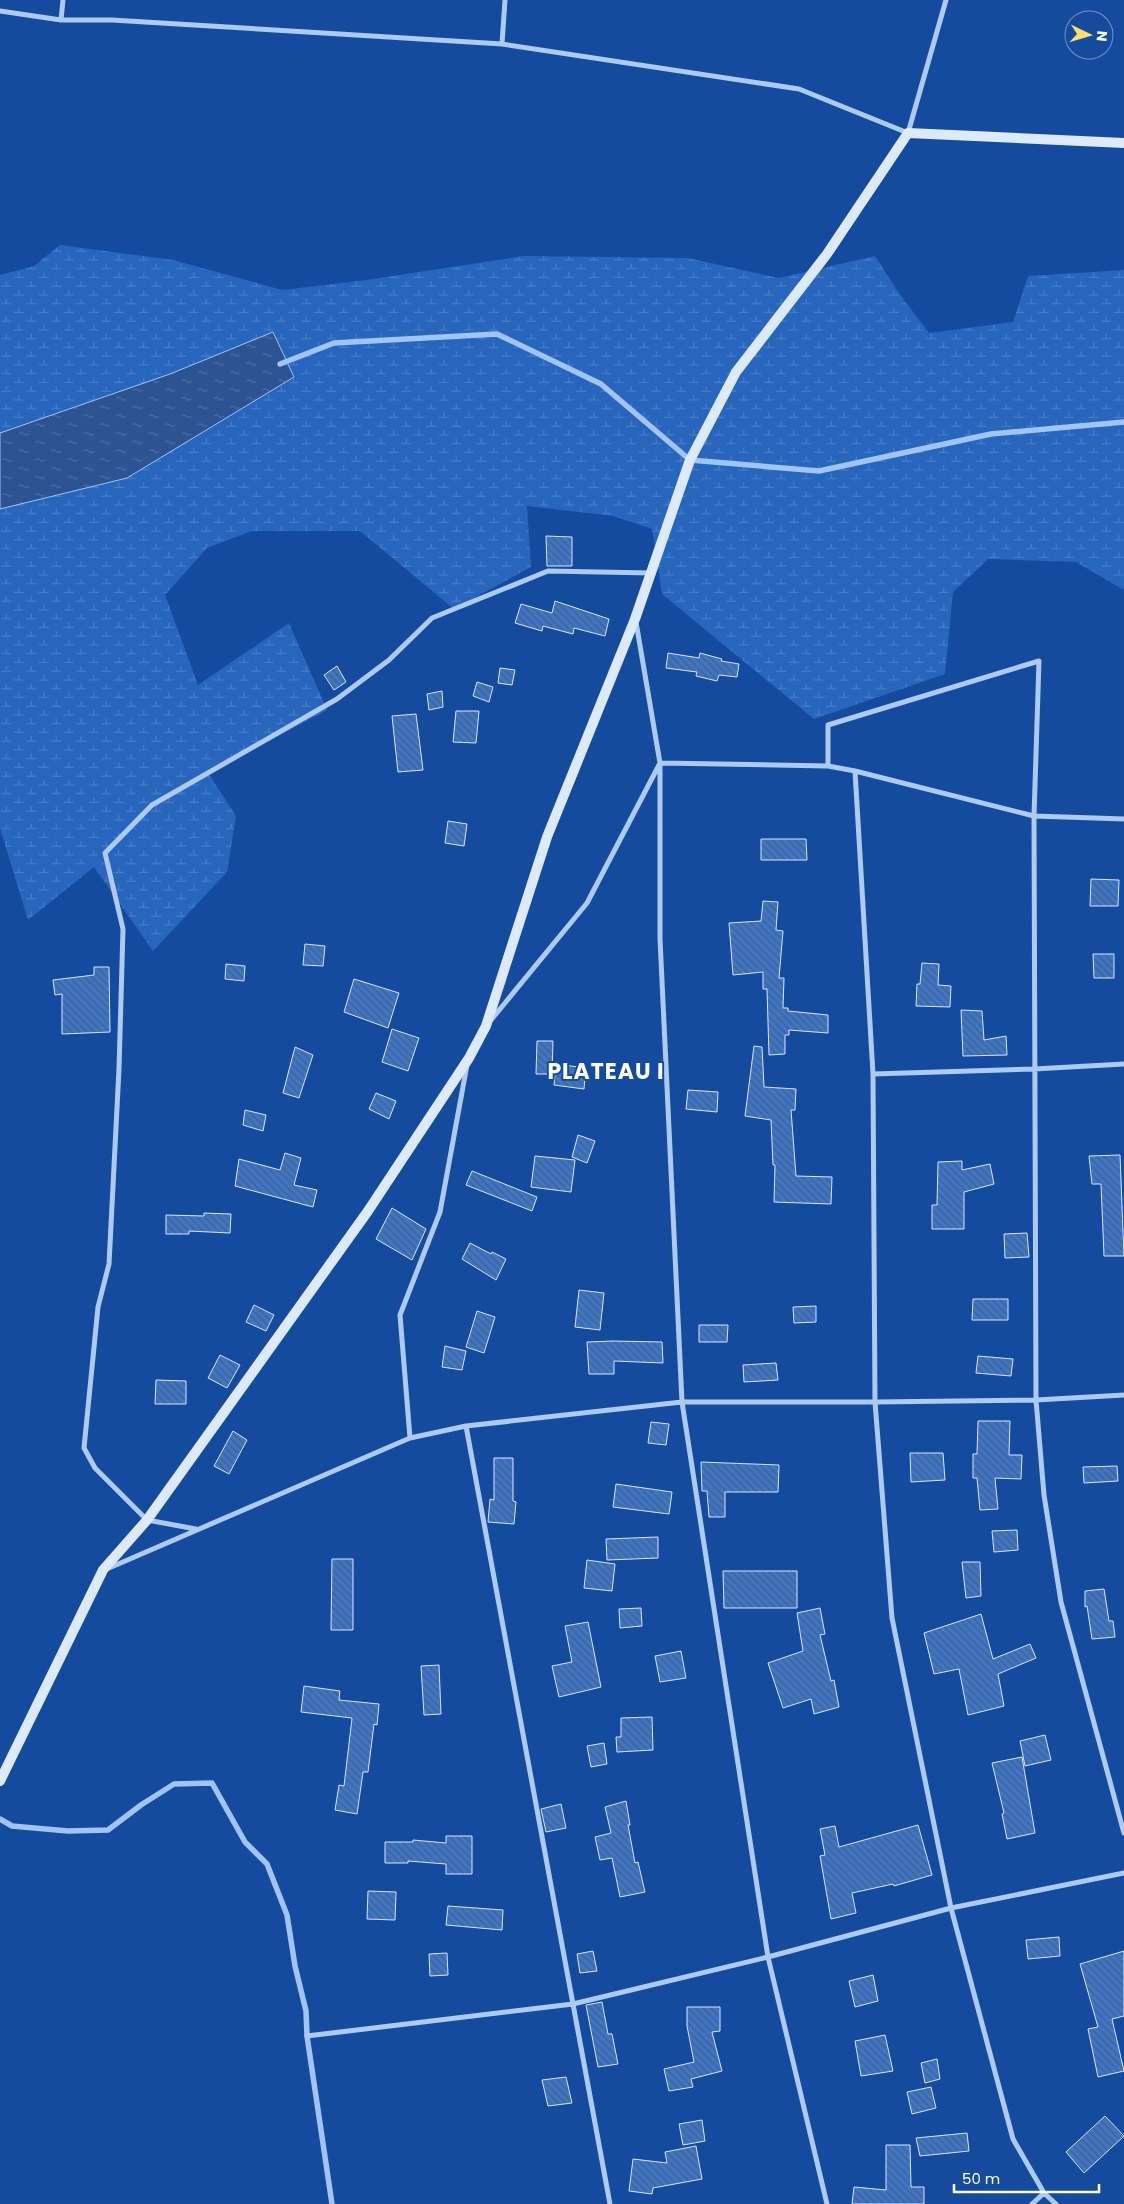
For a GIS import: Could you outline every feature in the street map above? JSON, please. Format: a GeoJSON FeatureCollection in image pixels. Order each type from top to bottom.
{"type":"FeatureCollection","features":[{"type":"Feature","properties":{"kind":"street"},"geometry":{"type":"LineString","coordinates":[[61,20],[63,0]]}},
{"type":"Feature","properties":{"kind":"street"},"geometry":{"type":"LineString","coordinates":[[502,44],[505,0]]}},
{"type":"Feature","properties":{"kind":"street"},"geometry":{"type":"LineString","coordinates":[[0,1781],[103,1570],[147,1520],[368,1211],[469,1058],[486,1026],[547,837],[635,619],[690,460],[736,372],[827,254],[908,133],[946,0]]}},
{"type":"Feature","properties":{"kind":"street"},"geometry":{"type":"LineString","coordinates":[[0,11],[61,20],[112,20],[502,44],[799,89],[908,133],[1124,143]]}},
{"type":"Feature","properties":{"kind":"street"},"geometry":{"type":"LineString","coordinates":[[196,1529],[147,1520],[95,1468],[84,1448],[98,1307],[109,1264],[119,1059],[123,929],[105,854],[152,805],[337,699],[389,660],[432,618],[548,571],[651,573]]}},
{"type":"Feature","properties":{"kind":"street"},"geometry":{"type":"LineString","coordinates":[[635,619],[660,763],[660,939],[682,1402],[768,1957],[828,2204]]}},
{"type":"Feature","properties":{"kind":"street"},"geometry":{"type":"LineString","coordinates":[[828,766],[828,725],[1039,661],[1034,816],[1036,1400],[1044,1495],[1061,1602],[1124,1833]]}},
{"type":"Feature","properties":{"kind":"street"},"geometry":{"type":"LineString","coordinates":[[660,763],[828,766],[855,771],[1034,816],[1124,819]]}},
{"type":"Feature","properties":{"kind":"street"},"geometry":{"type":"LineString","coordinates":[[486,1026],[587,903],[660,763]]}},
{"type":"Feature","properties":{"kind":"street"},"geometry":{"type":"LineString","coordinates":[[855,771],[873,1074],[875,1402],[892,1618],[951,1908],[1013,2139],[1044,2193],[1056,2204]]}},
{"type":"Feature","properties":{"kind":"street"},"geometry":{"type":"LineString","coordinates":[[410,1438],[400,1314],[440,1212],[469,1058]]}},
{"type":"Feature","properties":{"kind":"street"},"geometry":{"type":"LineString","coordinates":[[873,1074],[1124,1064]]}},
{"type":"Feature","properties":{"kind":"street"},"geometry":{"type":"LineString","coordinates":[[103,1570],[410,1438],[466,1426],[682,1402],[1036,1400],[1124,1395]]}},
{"type":"Feature","properties":{"kind":"street"},"geometry":{"type":"LineString","coordinates":[[466,1426],[610,2204]]}},
{"type":"Feature","properties":{"kind":"street"},"geometry":{"type":"LineString","coordinates":[[307,2036],[573,2004],[768,1957],[951,1908],[1124,1873]]}},
{"type":"Feature","properties":{"kind":"street"},"geometry":{"type":"LineString","coordinates":[[1032,2204],[1044,2193]]}},
{"type":"Feature","properties":{"kind":"green space"},"geometry":{"type":"Polygon","coordinates":[[[60,245],[173,260],[282,290],[366,280],[524,256],[688,258],[779,278],[875,256],[901,296],[929,333],[1013,322],[1028,276],[1124,270],[1124,590],[1076,562],[988,559],[953,592],[945,674],[814,719],[662,594],[652,529],[613,516],[527,506],[531,567],[454,609],[360,531],[252,531],[207,548],[165,595],[198,685],[289,623],[327,710],[208,773],[236,816],[227,872],[153,951],[94,867],[28,920],[0,828],[0,275],[34,266],[60,245]]]}},
{"type":"Feature","properties":{"kind":"water"},"geometry":{"type":"Polygon","coordinates":[[[273,332],[294,377],[127,478],[0,509],[0,433],[170,374],[273,332]]]}},
{"type":"Feature","properties":{"kind":"building"},"geometry":{"type":"Polygon","coordinates":[[[546,536],[572,537],[572,566],[547,566],[546,536]]]}},
{"type":"Feature","properties":{"kind":"building"},"geometry":{"type":"Polygon","coordinates":[[[555,601],[609,619],[605,636],[574,628],[573,634],[543,626],[542,631],[515,623],[521,604],[552,613],[555,601]]]}},
{"type":"Feature","properties":{"kind":"building"},"geometry":{"type":"Polygon","coordinates":[[[668,653],[699,658],[700,653],[722,659],[721,661],[739,664],[737,677],[719,675],[717,681],[696,676],[697,672],[666,668],[668,653]]]}},
{"type":"Feature","properties":{"kind":"building"},"geometry":{"type":"Polygon","coordinates":[[[337,666],[346,682],[334,690],[324,675],[337,666]]]}},
{"type":"Feature","properties":{"kind":"building"},"geometry":{"type":"Polygon","coordinates":[[[500,668],[515,670],[512,685],[498,683],[500,668]]]}},
{"type":"Feature","properties":{"kind":"building"},"geometry":{"type":"Polygon","coordinates":[[[477,682],[493,687],[489,702],[473,696],[477,682]]]}},
{"type":"Feature","properties":{"kind":"building"},"geometry":{"type":"Polygon","coordinates":[[[442,691],[443,707],[429,710],[427,694],[442,691]]]}},
{"type":"Feature","properties":{"kind":"building"},"geometry":{"type":"Polygon","coordinates":[[[456,711],[479,711],[476,743],[453,742],[456,711]]]}},
{"type":"Feature","properties":{"kind":"building"},"geometry":{"type":"Polygon","coordinates":[[[416,714],[423,770],[398,772],[392,716],[416,714]]]}},
{"type":"Feature","properties":{"kind":"building"},"geometry":{"type":"Polygon","coordinates":[[[448,821],[467,824],[464,846],[445,843],[448,821]]]}},
{"type":"Feature","properties":{"kind":"building"},"geometry":{"type":"Polygon","coordinates":[[[761,839],[806,839],[807,860],[761,860],[761,839]]]}},
{"type":"Feature","properties":{"kind":"building"},"geometry":{"type":"Polygon","coordinates":[[[1091,879],[1119,880],[1118,906],[1090,906],[1091,879]]]}},
{"type":"Feature","properties":{"kind":"building"},"geometry":{"type":"Polygon","coordinates":[[[763,901],[778,902],[776,930],[783,931],[779,978],[784,978],[783,1008],[788,1008],[788,1011],[828,1015],[828,1033],[789,1030],[789,1035],[785,1035],[785,1054],[769,1055],[767,989],[763,989],[763,972],[733,975],[729,923],[761,921],[763,901]]]}},
{"type":"Feature","properties":{"kind":"building"},"geometry":{"type":"Polygon","coordinates":[[[305,944],[325,946],[323,966],[303,965],[305,944]]]}},
{"type":"Feature","properties":{"kind":"building"},"geometry":{"type":"Polygon","coordinates":[[[1093,954],[1114,954],[1114,978],[1094,978],[1093,954]]]}},
{"type":"Feature","properties":{"kind":"building"},"geometry":{"type":"Polygon","coordinates":[[[922,963],[939,964],[938,985],[951,986],[950,1007],[916,1006],[917,984],[920,984],[922,963]]]}},
{"type":"Feature","properties":{"kind":"building"},"geometry":{"type":"Polygon","coordinates":[[[226,964],[245,966],[244,981],[225,979],[226,964]]]}},
{"type":"Feature","properties":{"kind":"building"},"geometry":{"type":"Polygon","coordinates":[[[94,967],[109,967],[110,1032],[62,1034],[62,994],[55,995],[53,980],[94,975],[94,967]]]}},
{"type":"Feature","properties":{"kind":"building"},"geometry":{"type":"Polygon","coordinates":[[[354,979],[399,993],[388,1028],[344,1012],[354,979]]]}},
{"type":"Feature","properties":{"kind":"building"},"geometry":{"type":"Polygon","coordinates":[[[961,1010],[982,1011],[984,1040],[1006,1036],[1007,1055],[963,1056],[961,1010]]]}},
{"type":"Feature","properties":{"kind":"building"},"geometry":{"type":"Polygon","coordinates":[[[392,1029],[419,1038],[408,1071],[382,1062],[392,1029]]]}},
{"type":"Feature","properties":{"kind":"building"},"geometry":{"type":"Polygon","coordinates":[[[537,1041],[553,1041],[552,1074],[536,1074],[537,1041]]]}},
{"type":"Feature","properties":{"kind":"building"},"geometry":{"type":"Polygon","coordinates":[[[754,1046],[762,1047],[764,1087],[796,1089],[795,1110],[791,1110],[796,1176],[832,1177],[831,1204],[774,1202],[775,1165],[773,1165],[771,1120],[745,1116],[754,1046]]]}},
{"type":"Feature","properties":{"kind":"building"},"geometry":{"type":"Polygon","coordinates":[[[295,1047],[313,1055],[299,1098],[283,1093],[295,1047]]]}},
{"type":"Feature","properties":{"kind":"building"},"geometry":{"type":"Polygon","coordinates":[[[556,1064],[586,1068],[584,1089],[554,1085],[556,1064]]]}},
{"type":"Feature","properties":{"kind":"building"},"geometry":{"type":"Polygon","coordinates":[[[688,1090],[718,1092],[717,1112],[686,1109],[688,1090]]]}},
{"type":"Feature","properties":{"kind":"building"},"geometry":{"type":"Polygon","coordinates":[[[376,1093],[396,1101],[389,1119],[369,1109],[376,1093]]]}},
{"type":"Feature","properties":{"kind":"building"},"geometry":{"type":"Polygon","coordinates":[[[245,1110],[266,1115],[263,1131],[243,1125],[245,1110]]]}},
{"type":"Feature","properties":{"kind":"building"},"geometry":{"type":"Polygon","coordinates":[[[578,1135],[595,1141],[587,1163],[572,1157],[578,1135]]]}},
{"type":"Feature","properties":{"kind":"building"},"geometry":{"type":"Polygon","coordinates":[[[285,1153],[301,1158],[294,1185],[317,1190],[313,1207],[235,1186],[239,1159],[280,1170],[285,1153]]]}},
{"type":"Feature","properties":{"kind":"building"},"geometry":{"type":"Polygon","coordinates":[[[1120,1155],[1124,1256],[1104,1256],[1101,1184],[1092,1184],[1089,1156],[1120,1155]]]}},
{"type":"Feature","properties":{"kind":"building"},"geometry":{"type":"Polygon","coordinates":[[[535,1156],[575,1160],[571,1192],[531,1187],[535,1156]]]}},
{"type":"Feature","properties":{"kind":"building"},"geometry":{"type":"Polygon","coordinates":[[[962,1161],[962,1170],[990,1164],[994,1184],[964,1192],[964,1229],[932,1229],[932,1205],[937,1205],[938,1162],[962,1161]]]}},
{"type":"Feature","properties":{"kind":"building"},"geometry":{"type":"Polygon","coordinates":[[[472,1171],[537,1197],[532,1211],[466,1185],[472,1171]]]}},
{"type":"Feature","properties":{"kind":"building"},"geometry":{"type":"Polygon","coordinates":[[[392,1208],[426,1229],[412,1260],[376,1239],[392,1208]]]}},
{"type":"Feature","properties":{"kind":"building"},"geometry":{"type":"Polygon","coordinates":[[[204,1213],[231,1214],[230,1233],[189,1231],[189,1234],[166,1234],[166,1215],[204,1216],[204,1213]]]}},
{"type":"Feature","properties":{"kind":"building"},"geometry":{"type":"Polygon","coordinates":[[[1027,1233],[1029,1257],[1005,1258],[1004,1234],[1027,1233]]]}},
{"type":"Feature","properties":{"kind":"building"},"geometry":{"type":"Polygon","coordinates":[[[470,1243],[491,1254],[492,1252],[506,1259],[496,1280],[462,1259],[470,1243]]]}},
{"type":"Feature","properties":{"kind":"building"},"geometry":{"type":"Polygon","coordinates":[[[579,1290],[604,1293],[600,1330],[575,1327],[579,1290]]]}},
{"type":"Feature","properties":{"kind":"building"},"geometry":{"type":"Polygon","coordinates":[[[973,1299],[1008,1299],[1008,1320],[972,1320],[973,1299]]]}},
{"type":"Feature","properties":{"kind":"building"},"geometry":{"type":"Polygon","coordinates":[[[254,1305],[274,1315],[266,1331],[246,1322],[254,1305]]]}},
{"type":"Feature","properties":{"kind":"building"},"geometry":{"type":"Polygon","coordinates":[[[816,1306],[816,1322],[794,1323],[793,1307],[816,1306]]]}},
{"type":"Feature","properties":{"kind":"building"},"geometry":{"type":"Polygon","coordinates":[[[477,1311],[495,1317],[484,1353],[466,1347],[477,1311]]]}},
{"type":"Feature","properties":{"kind":"building"},"geometry":{"type":"Polygon","coordinates":[[[699,1325],[728,1325],[727,1342],[699,1342],[699,1325]]]}},
{"type":"Feature","properties":{"kind":"building"},"geometry":{"type":"Polygon","coordinates":[[[587,1342],[662,1342],[663,1363],[614,1361],[614,1374],[589,1374],[587,1342]]]}},
{"type":"Feature","properties":{"kind":"building"},"geometry":{"type":"Polygon","coordinates":[[[445,1346],[466,1351],[462,1370],[442,1367],[445,1346]]]}},
{"type":"Feature","properties":{"kind":"building"},"geometry":{"type":"Polygon","coordinates":[[[220,1355],[240,1365],[227,1388],[208,1378],[220,1355]]]}},
{"type":"Feature","properties":{"kind":"building"},"geometry":{"type":"Polygon","coordinates":[[[978,1356],[1013,1359],[1011,1376],[976,1373],[978,1356]]]}},
{"type":"Feature","properties":{"kind":"building"},"geometry":{"type":"Polygon","coordinates":[[[776,1363],[778,1380],[744,1382],[743,1365],[776,1363]]]}},
{"type":"Feature","properties":{"kind":"building"},"geometry":{"type":"Polygon","coordinates":[[[156,1380],[186,1381],[186,1404],[155,1404],[156,1380]]]}},
{"type":"Feature","properties":{"kind":"building"},"geometry":{"type":"Polygon","coordinates":[[[978,1421],[1010,1421],[1009,1455],[1022,1455],[1021,1479],[995,1478],[998,1509],[980,1510],[977,1478],[973,1478],[973,1454],[977,1454],[978,1421]]]}},
{"type":"Feature","properties":{"kind":"building"},"geometry":{"type":"Polygon","coordinates":[[[651,1422],[669,1424],[666,1445],[648,1443],[651,1422]]]}},
{"type":"Feature","properties":{"kind":"building"},"geometry":{"type":"Polygon","coordinates":[[[233,1431],[247,1440],[229,1474],[214,1466],[233,1431]]]}},
{"type":"Feature","properties":{"kind":"building"},"geometry":{"type":"Polygon","coordinates":[[[910,1453],[943,1453],[945,1480],[911,1482],[910,1453]]]}},
{"type":"Feature","properties":{"kind":"building"},"geometry":{"type":"Polygon","coordinates":[[[494,1458],[513,1458],[513,1501],[516,1502],[514,1524],[488,1522],[490,1499],[494,1500],[494,1458]]]}},
{"type":"Feature","properties":{"kind":"building"},"geometry":{"type":"Polygon","coordinates":[[[701,1462],[779,1465],[778,1492],[725,1492],[725,1517],[709,1517],[707,1491],[702,1491],[701,1462]]]}},
{"type":"Feature","properties":{"kind":"building"},"geometry":{"type":"Polygon","coordinates":[[[1117,1466],[1118,1481],[1084,1483],[1083,1467],[1117,1466]]]}},
{"type":"Feature","properties":{"kind":"building"},"geometry":{"type":"Polygon","coordinates":[[[616,1484],[672,1492],[669,1514],[613,1507],[616,1484]]]}},
{"type":"Feature","properties":{"kind":"building"},"geometry":{"type":"Polygon","coordinates":[[[1017,1530],[1018,1550],[994,1552],[992,1531],[1017,1530]]]}},
{"type":"Feature","properties":{"kind":"building"},"geometry":{"type":"Polygon","coordinates":[[[658,1537],[658,1558],[607,1560],[606,1539],[658,1537]]]}},
{"type":"Feature","properties":{"kind":"building"},"geometry":{"type":"Polygon","coordinates":[[[332,1559],[353,1559],[353,1630],[331,1630],[332,1559]]]}},
{"type":"Feature","properties":{"kind":"building"},"geometry":{"type":"Polygon","coordinates":[[[587,1560],[615,1564],[612,1591],[584,1588],[587,1560]]]}},
{"type":"Feature","properties":{"kind":"building"},"geometry":{"type":"Polygon","coordinates":[[[962,1562],[980,1562],[981,1596],[966,1598],[962,1562]]]}},
{"type":"Feature","properties":{"kind":"building"},"geometry":{"type":"Polygon","coordinates":[[[723,1571],[797,1571],[797,1608],[724,1608],[723,1571]]]}},
{"type":"Feature","properties":{"kind":"building"},"geometry":{"type":"Polygon","coordinates":[[[1104,1589],[1109,1621],[1113,1621],[1115,1637],[1092,1639],[1087,1606],[1085,1607],[1085,1591],[1104,1589]]]}},
{"type":"Feature","properties":{"kind":"building"},"geometry":{"type":"Polygon","coordinates":[[[641,1608],[642,1626],[620,1628],[619,1609],[641,1608]]]}},
{"type":"Feature","properties":{"kind":"building"},"geometry":{"type":"Polygon","coordinates":[[[820,1608],[825,1634],[820,1635],[831,1681],[834,1680],[839,1707],[814,1714],[811,1699],[783,1708],[768,1663],[803,1651],[797,1613],[820,1608]]]}},
{"type":"Feature","properties":{"kind":"building"},"geometry":{"type":"Polygon","coordinates":[[[981,1614],[993,1659],[1030,1644],[1036,1658],[998,1674],[1004,1706],[968,1715],[959,1669],[934,1674],[924,1633],[981,1614]]]}},
{"type":"Feature","properties":{"kind":"building"},"geometry":{"type":"Polygon","coordinates":[[[588,1622],[601,1687],[559,1697],[552,1666],[572,1662],[565,1626],[588,1622]]]}},
{"type":"Feature","properties":{"kind":"building"},"geometry":{"type":"Polygon","coordinates":[[[681,1651],[686,1678],[660,1682],[655,1656],[681,1651]]]}},
{"type":"Feature","properties":{"kind":"building"},"geometry":{"type":"Polygon","coordinates":[[[439,1665],[441,1714],[424,1715],[421,1666],[439,1665]]]}},
{"type":"Feature","properties":{"kind":"building"},"geometry":{"type":"Polygon","coordinates":[[[304,1686],[340,1691],[339,1700],[379,1704],[377,1725],[374,1724],[368,1772],[363,1772],[357,1814],[335,1810],[339,1785],[344,1786],[352,1718],[301,1712],[304,1686]]]}},
{"type":"Feature","properties":{"kind":"building"},"geometry":{"type":"Polygon","coordinates":[[[652,1717],[653,1750],[617,1752],[616,1737],[621,1737],[621,1718],[652,1717]]]}},
{"type":"Feature","properties":{"kind":"building"},"geometry":{"type":"Polygon","coordinates":[[[1045,1735],[1051,1760],[1025,1766],[1020,1741],[1045,1735]]]}},
{"type":"Feature","properties":{"kind":"building"},"geometry":{"type":"Polygon","coordinates":[[[604,1743],[607,1764],[591,1767],[587,1746],[604,1743]]]}},
{"type":"Feature","properties":{"kind":"building"},"geometry":{"type":"Polygon","coordinates":[[[1022,1757],[1035,1833],[1007,1839],[1002,1814],[1004,1813],[992,1763],[1022,1757]]]}},
{"type":"Feature","properties":{"kind":"building"},"geometry":{"type":"Polygon","coordinates":[[[626,1801],[635,1863],[638,1862],[645,1892],[620,1897],[612,1858],[600,1860],[595,1837],[611,1833],[605,1807],[626,1801]]]}},
{"type":"Feature","properties":{"kind":"building"},"geometry":{"type":"Polygon","coordinates":[[[561,1804],[566,1828],[546,1832],[541,1809],[561,1804]]]}},
{"type":"Feature","properties":{"kind":"building"},"geometry":{"type":"Polygon","coordinates":[[[918,1825],[932,1875],[894,1886],[893,1884],[852,1893],[856,1913],[831,1919],[820,1856],[825,1855],[820,1829],[835,1826],[839,1847],[918,1825]]]}},
{"type":"Feature","properties":{"kind":"building"},"geometry":{"type":"Polygon","coordinates":[[[446,1836],[472,1836],[472,1874],[446,1874],[446,1864],[408,1861],[408,1863],[385,1863],[385,1842],[413,1842],[413,1840],[446,1843],[446,1836]]]}},
{"type":"Feature","properties":{"kind":"building"},"geometry":{"type":"Polygon","coordinates":[[[368,1891],[396,1892],[395,1920],[367,1919],[368,1891]]]}},
{"type":"Feature","properties":{"kind":"building"},"geometry":{"type":"Polygon","coordinates":[[[448,1906],[503,1910],[502,1930],[446,1925],[448,1906]]]}},
{"type":"Feature","properties":{"kind":"building"},"geometry":{"type":"Polygon","coordinates":[[[1059,1937],[1060,1956],[1028,1959],[1026,1940],[1059,1937]]]}},
{"type":"Feature","properties":{"kind":"building"},"geometry":{"type":"Polygon","coordinates":[[[593,1951],[597,1971],[580,1973],[577,1954],[593,1951]]]}},
{"type":"Feature","properties":{"kind":"building"},"geometry":{"type":"Polygon","coordinates":[[[1124,1951],[1124,2016],[1112,2019],[1124,2071],[1098,2077],[1088,2029],[1098,2027],[1080,1964],[1124,1951]]]}},
{"type":"Feature","properties":{"kind":"building"},"geometry":{"type":"Polygon","coordinates":[[[447,1953],[448,1975],[430,1976],[429,1954],[447,1953]]]}},
{"type":"Feature","properties":{"kind":"building"},"geometry":{"type":"Polygon","coordinates":[[[873,1975],[878,2001],[855,2007],[849,1981],[873,1975]]]}},
{"type":"Feature","properties":{"kind":"building"},"geometry":{"type":"Polygon","coordinates":[[[602,2002],[608,2034],[612,2034],[618,2064],[598,2067],[586,2005],[602,2002]]]}},
{"type":"Feature","properties":{"kind":"building"},"geometry":{"type":"Polygon","coordinates":[[[687,2007],[720,2007],[720,2031],[712,2032],[722,2071],[691,2079],[693,2087],[669,2091],[664,2069],[694,2062],[687,2026],[687,2007]]]}},
{"type":"Feature","properties":{"kind":"building"},"geometry":{"type":"Polygon","coordinates":[[[885,2035],[893,2071],[861,2076],[855,2041],[885,2035]]]}},
{"type":"Feature","properties":{"kind":"building"},"geometry":{"type":"Polygon","coordinates":[[[937,2059],[940,2079],[925,2083],[921,2063],[937,2059]]]}},
{"type":"Feature","properties":{"kind":"building"},"geometry":{"type":"Polygon","coordinates":[[[566,2077],[572,2103],[548,2106],[542,2080],[566,2077]]]}},
{"type":"Feature","properties":{"kind":"building"},"geometry":{"type":"Polygon","coordinates":[[[931,2087],[936,2108],[912,2114],[907,2092],[931,2087]]]}},
{"type":"Feature","properties":{"kind":"building"},"geometry":{"type":"Polygon","coordinates":[[[1105,2116],[1124,2136],[1084,2173],[1066,2152],[1105,2116]]]}},
{"type":"Feature","properties":{"kind":"building"},"geometry":{"type":"Polygon","coordinates":[[[702,2120],[705,2141],[683,2145],[679,2124],[702,2120]]]}},
{"type":"Feature","properties":{"kind":"building"},"geometry":{"type":"Polygon","coordinates":[[[967,2133],[969,2151],[920,2156],[916,2138],[967,2133]]]}},
{"type":"Feature","properties":{"kind":"building"},"geometry":{"type":"Polygon","coordinates":[[[886,2145],[910,2145],[911,2187],[924,2187],[924,2204],[852,2204],[854,2187],[886,2190],[886,2145]]]}},
{"type":"Feature","properties":{"kind":"building"},"geometry":{"type":"Polygon","coordinates":[[[696,2146],[702,2179],[653,2188],[652,2194],[629,2191],[633,2159],[667,2163],[665,2152],[696,2146]]]}},
{"type":"Feature","properties":{"kind":"waterway"},"geometry":{"type":"LineString","coordinates":[[280,364],[334,343],[497,334],[601,384],[690,460],[819,471],[991,434],[1124,422]]}},
{"type":"Feature","properties":{"kind":"waterway"},"geometry":{"type":"LineString","coordinates":[[0,1819],[12,1826],[68,1831],[108,1830],[141,1805],[174,1784],[212,1783],[245,1842],[267,1864],[287,1915],[295,1966],[306,2011],[307,2036],[332,2204]]}},
{"type":"Feature","properties":{"kind":"district","name":"PLATEAU I"},"geometry":{"type":"Point","coordinates":[606,1071]}}]}
